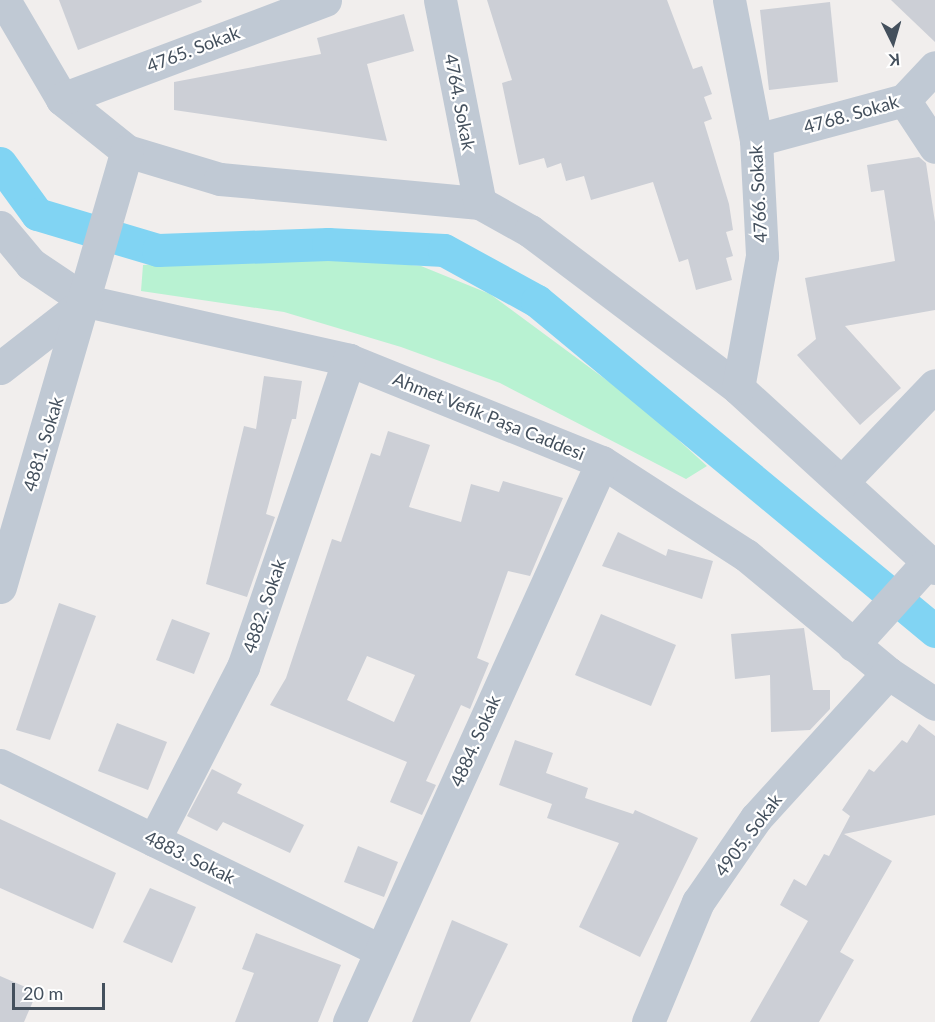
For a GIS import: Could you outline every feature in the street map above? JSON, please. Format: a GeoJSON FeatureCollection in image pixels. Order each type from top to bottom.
{"type":"FeatureCollection","features":[{"type":"Feature","properties":{"kind":"street"},"geometry":{"type":"LineString","coordinates":[[4,0],[62,99],[127,151],[220,179],[480,203],[530,231],[738,388],[932,565],[895,598],[853,645]]}},
{"type":"Feature","properties":{"kind":"street","name":"4765. Sokak"},"geometry":{"type":"LineString","coordinates":[[62,99],[325,0]]}},
{"type":"Feature","properties":{"kind":"street","name":"4764. Sokak"},"geometry":{"type":"LineString","coordinates":[[440,0],[480,203]]}},
{"type":"Feature","properties":{"kind":"street","name":"4766. Sokak"},"geometry":{"type":"LineString","coordinates":[[729,0],[756,140],[762,256],[738,388]]}},
{"type":"Feature","properties":{"kind":"street","name":"4768. Sokak"},"geometry":{"type":"LineString","coordinates":[[756,140],[904,100],[935,68]]}},
{"type":"Feature","properties":{"kind":"street"},"geometry":{"type":"LineString","coordinates":[[904,100],[935,147]]}},
{"type":"Feature","properties":{"kind":"street","name":"4881. Sokak"},"geometry":{"type":"LineString","coordinates":[[0,587],[86,301],[127,151]]}},
{"type":"Feature","properties":{"kind":"street","name":"Ahmet Vefik Paşa Caddesi"},"geometry":{"type":"LineString","coordinates":[[0,227],[31,264],[86,301],[349,360],[602,462],[746,555],[888,674],[935,704]]}},
{"type":"Feature","properties":{"kind":"street"},"geometry":{"type":"LineString","coordinates":[[0,368],[86,301]]}},
{"type":"Feature","properties":{"kind":"street","name":"4882. Sokak"},"geometry":{"type":"LineString","coordinates":[[154,840],[243,667],[349,360]]}},
{"type":"Feature","properties":{"kind":"street"},"geometry":{"type":"LineString","coordinates":[[842,482],[935,385]]}},
{"type":"Feature","properties":{"kind":"street","name":"4884. Sokak"},"geometry":{"type":"LineString","coordinates":[[349,1022],[602,462]]}},
{"type":"Feature","properties":{"kind":"street","name":"4905. Sokak"},"geometry":{"type":"LineString","coordinates":[[648,1022],[698,902],[756,818],[888,674]]}},
{"type":"Feature","properties":{"kind":"street","name":"4883. Sokak"},"geometry":{"type":"LineString","coordinates":[[0,765],[380,950]]}},
{"type":"Feature","properties":{"kind":"green space"},"geometry":{"type":"Polygon","coordinates":[[[321,256],[421,266],[490,294],[639,404],[707,466],[686,479],[500,383],[401,347],[284,312],[141,291],[143,265],[321,256]]]}},
{"type":"Feature","properties":{"kind":"building"},"geometry":{"type":"Polygon","coordinates":[[[59,0],[201,0],[202,2],[78,50],[59,0]]]}},
{"type":"Feature","properties":{"kind":"building"},"geometry":{"type":"Polygon","coordinates":[[[487,0],[667,0],[693,69],[702,66],[712,94],[704,97],[712,119],[704,122],[729,204],[733,230],[726,232],[733,256],[726,258],[732,280],[696,290],[688,259],[679,262],[653,182],[591,200],[584,176],[566,181],[561,163],[547,168],[544,158],[519,165],[502,83],[512,80],[487,0]]]}},
{"type":"Feature","properties":{"kind":"building"},"geometry":{"type":"Polygon","coordinates":[[[891,0],[935,0],[935,42],[891,0]]]}},
{"type":"Feature","properties":{"kind":"building"},"geometry":{"type":"Polygon","coordinates":[[[830,2],[838,82],[769,90],[760,10],[830,2]]]}},
{"type":"Feature","properties":{"kind":"building"},"geometry":{"type":"Polygon","coordinates":[[[404,14],[414,51],[367,64],[387,141],[174,110],[174,82],[321,54],[317,38],[404,14]]]}},
{"type":"Feature","properties":{"kind":"building"},"geometry":{"type":"Polygon","coordinates":[[[919,157],[926,163],[935,222],[935,310],[845,326],[901,388],[860,425],[797,355],[816,339],[805,278],[895,261],[884,190],[871,192],[867,165],[919,157]]]}},
{"type":"Feature","properties":{"kind":"building"},"geometry":{"type":"Polygon","coordinates":[[[264,376],[302,381],[296,419],[292,419],[266,514],[275,517],[247,597],[206,584],[244,426],[256,429],[264,376]]]}},
{"type":"Feature","properties":{"kind":"building"},"geometry":{"type":"Polygon","coordinates":[[[388,431],[430,445],[409,507],[461,522],[471,484],[499,492],[503,481],[563,498],[530,576],[508,571],[477,658],[489,663],[470,709],[461,705],[426,781],[436,785],[422,815],[390,802],[407,762],[270,705],[286,678],[332,539],[341,542],[371,453],[380,456],[388,431]],[[367,656],[347,700],[394,722],[415,675],[367,656]]]}},
{"type":"Feature","properties":{"kind":"building"},"geometry":{"type":"Polygon","coordinates":[[[618,532],[666,556],[668,549],[713,561],[702,599],[602,566],[618,532]]]}},
{"type":"Feature","properties":{"kind":"building"},"geometry":{"type":"Polygon","coordinates":[[[59,603],[96,616],[50,740],[16,730],[59,603]]]}},
{"type":"Feature","properties":{"kind":"building"},"geometry":{"type":"Polygon","coordinates":[[[601,614],[676,645],[651,706],[575,675],[601,614]]]}},
{"type":"Feature","properties":{"kind":"building"},"geometry":{"type":"Polygon","coordinates":[[[172,619],[210,633],[194,674],[156,660],[172,619]]]}},
{"type":"Feature","properties":{"kind":"building"},"geometry":{"type":"Polygon","coordinates":[[[804,628],[813,690],[830,690],[830,709],[810,730],[771,732],[770,675],[735,679],[731,634],[804,628]]]}},
{"type":"Feature","properties":{"kind":"building"},"geometry":{"type":"Polygon","coordinates":[[[117,723],[167,742],[148,790],[98,771],[117,723]]]}},
{"type":"Feature","properties":{"kind":"building"},"geometry":{"type":"Polygon","coordinates":[[[919,724],[935,736],[935,815],[844,834],[892,861],[840,952],[854,960],[819,1022],[750,1022],[808,921],[780,905],[794,879],[806,886],[824,854],[829,856],[850,816],[842,810],[869,769],[874,772],[902,740],[907,743],[919,724]]]}},
{"type":"Feature","properties":{"kind":"building"},"geometry":{"type":"Polygon","coordinates":[[[515,740],[553,753],[546,773],[588,788],[585,798],[633,814],[635,810],[698,838],[640,957],[579,927],[619,843],[547,818],[552,804],[499,785],[515,740]]]}},
{"type":"Feature","properties":{"kind":"building"},"geometry":{"type":"Polygon","coordinates":[[[212,769],[242,784],[237,793],[304,825],[290,853],[223,822],[217,831],[187,816],[212,769]]]}},
{"type":"Feature","properties":{"kind":"building"},"geometry":{"type":"Polygon","coordinates":[[[0,819],[116,873],[93,929],[0,888],[0,819]]]}},
{"type":"Feature","properties":{"kind":"building"},"geometry":{"type":"Polygon","coordinates":[[[358,846],[398,862],[384,897],[344,882],[358,846]]]}},
{"type":"Feature","properties":{"kind":"building"},"geometry":{"type":"Polygon","coordinates":[[[150,888],[196,907],[172,963],[123,942],[150,888]]]}},
{"type":"Feature","properties":{"kind":"building"},"geometry":{"type":"Polygon","coordinates":[[[452,920],[508,944],[470,1022],[412,1022],[452,920]]]}},
{"type":"Feature","properties":{"kind":"building"},"geometry":{"type":"Polygon","coordinates":[[[256,933],[341,965],[318,1022],[235,1022],[254,973],[242,969],[256,933]]]}},
{"type":"Feature","properties":{"kind":"building"},"geometry":{"type":"Polygon","coordinates":[[[0,976],[37,992],[24,1022],[0,1022],[0,976]]]}},
{"type":"Feature","properties":{"kind":"waterway"},"geometry":{"type":"LineString","coordinates":[[0,163],[37,214],[158,250],[328,244],[444,250],[537,301],[935,631]]}}]}
